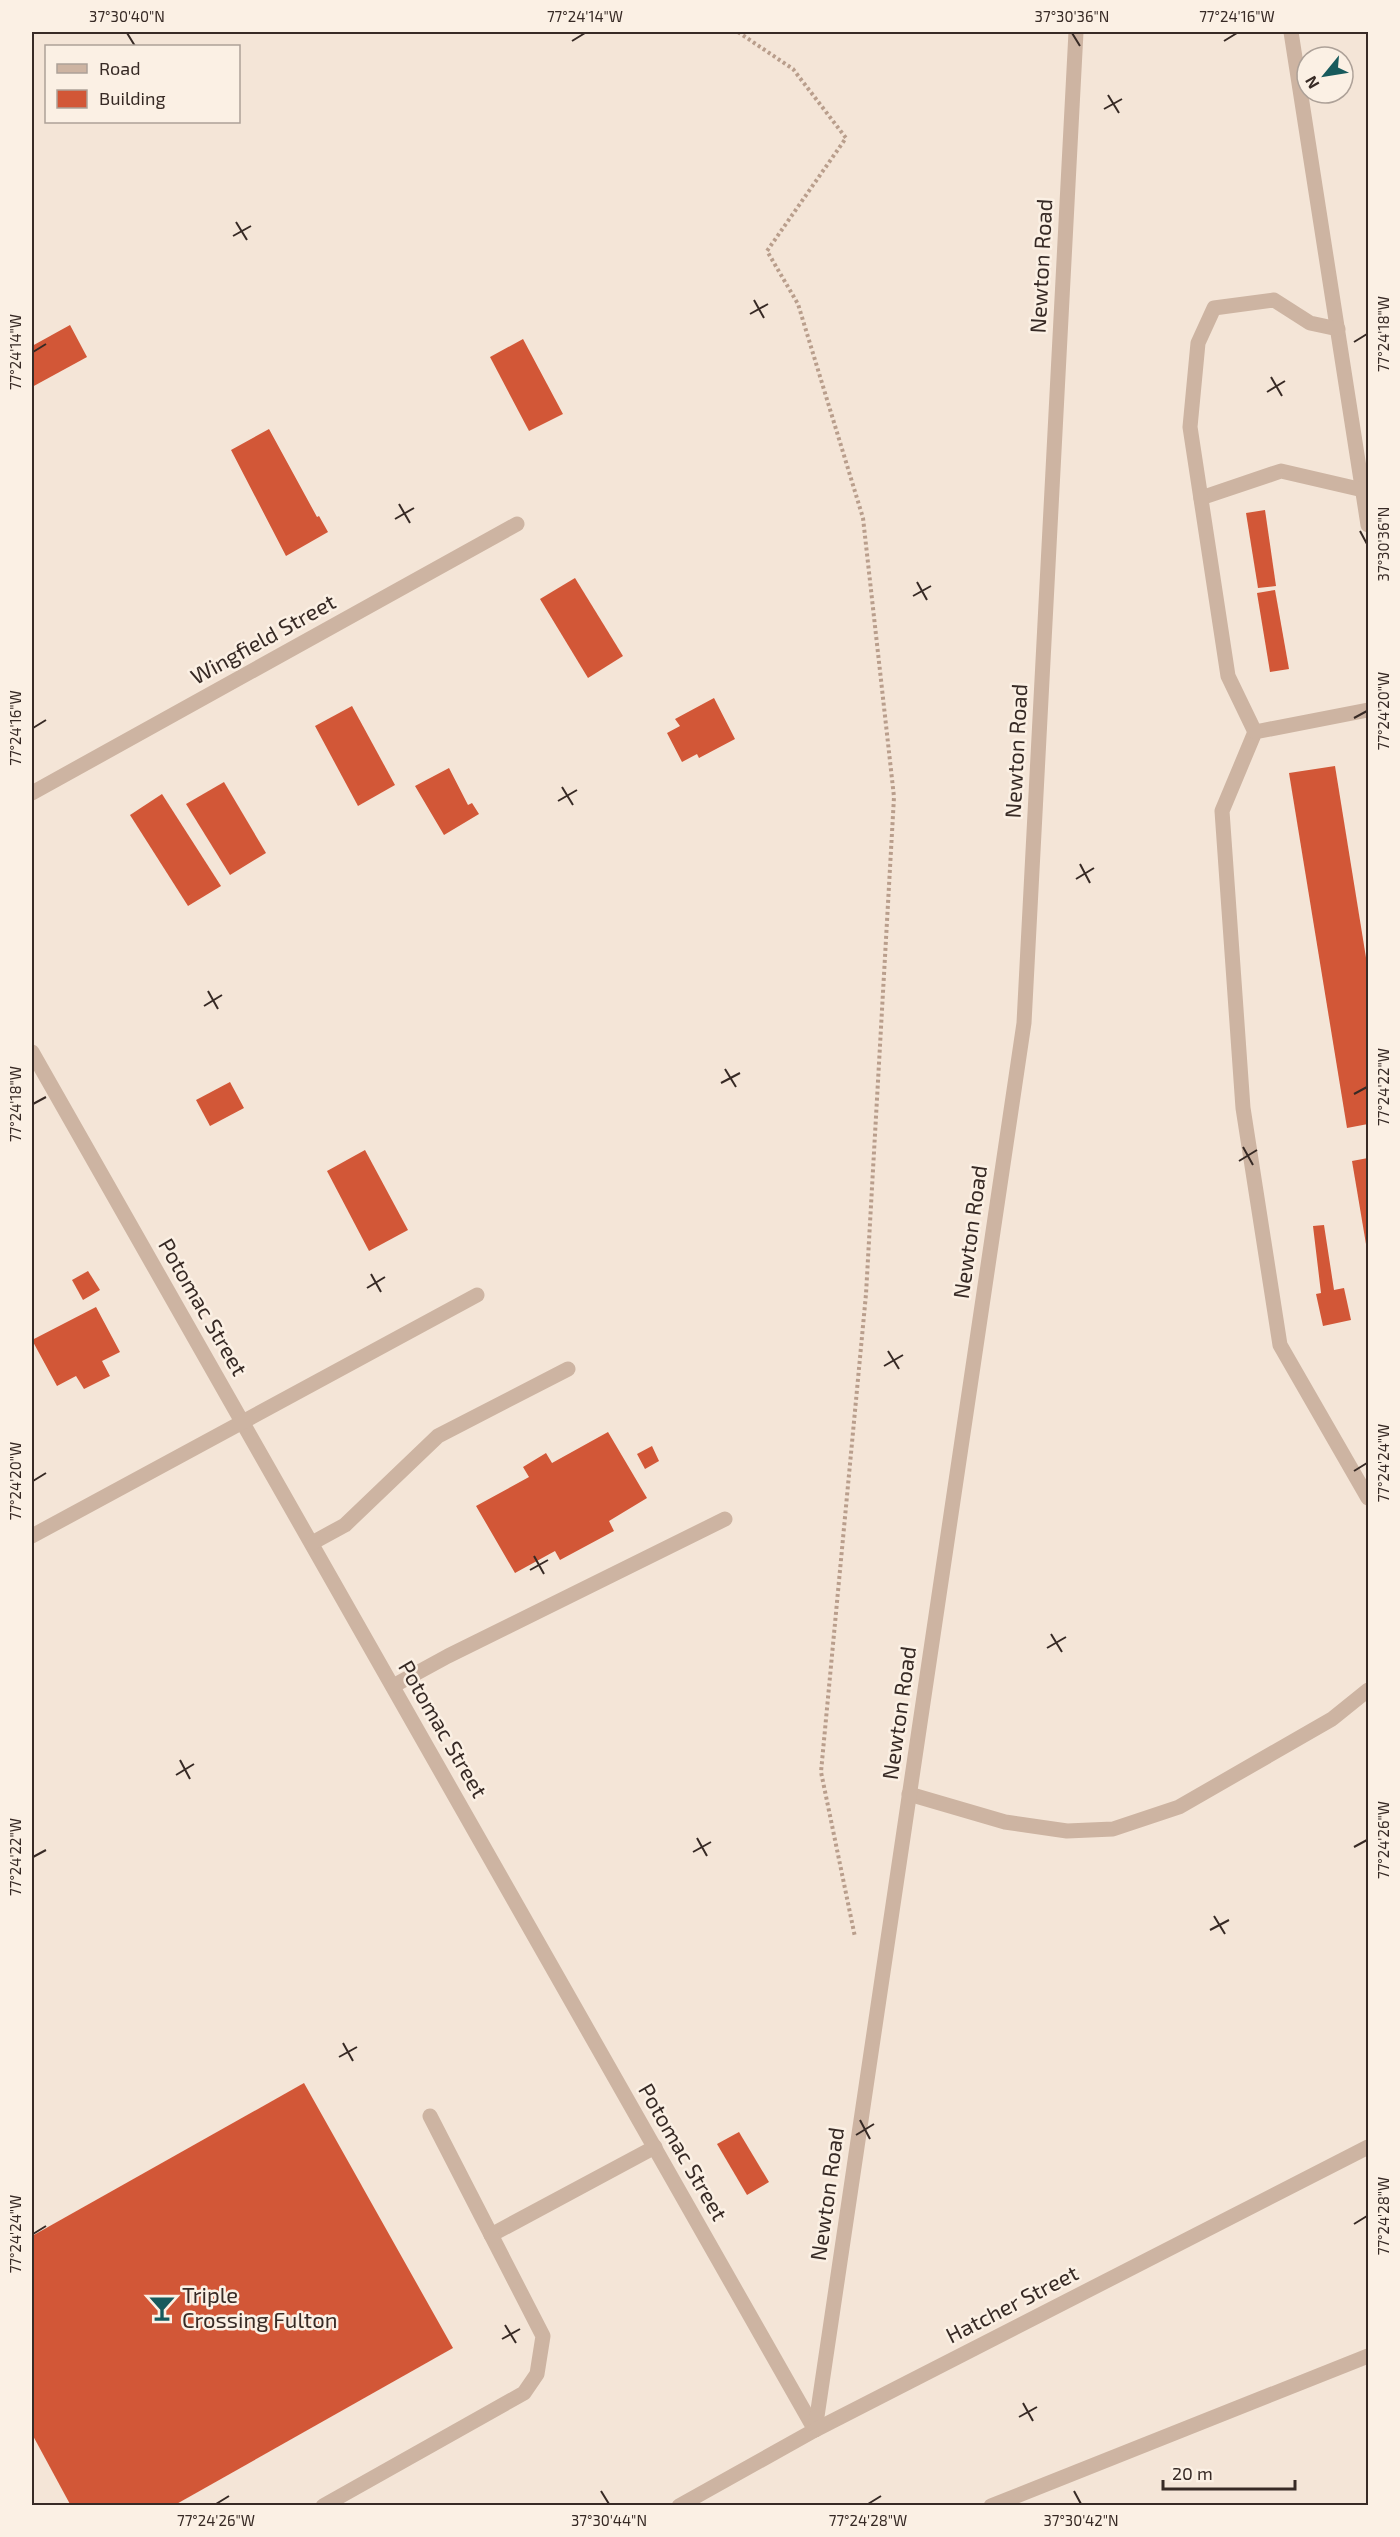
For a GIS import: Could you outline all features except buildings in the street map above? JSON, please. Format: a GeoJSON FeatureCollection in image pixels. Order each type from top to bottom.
{"type":"FeatureCollection","features":[{"type":"Feature","properties":{"kind":"street","name":"Newton Road"},"geometry":{"type":"LineString","coordinates":[[815,2430],[1024,1023],[1076,32]]}},
{"type":"Feature","properties":{"kind":"street"},"geometry":{"type":"LineString","coordinates":[[1291,32],[1368,525]]}},
{"type":"Feature","properties":{"kind":"street"},"geometry":{"type":"LineString","coordinates":[[1338,329],[1310,323],[1274,300],[1214,308],[1198,343],[1190,427],[1228,676],[1255,732],[1222,811],[1243,1108],[1280,1345],[1368,1498]]}},
{"type":"Feature","properties":{"kind":"street"},"geometry":{"type":"LineString","coordinates":[[1201,498],[1281,471],[1363,490]]}},
{"type":"Feature","properties":{"kind":"street","name":"Wingfield Street"},"geometry":{"type":"LineString","coordinates":[[32,793],[517,524]]}},
{"type":"Feature","properties":{"kind":"street"},"geometry":{"type":"LineString","coordinates":[[1255,732],[1368,710]]}},
{"type":"Feature","properties":{"kind":"street","name":"Potomac Street"},"geometry":{"type":"LineString","coordinates":[[32,1052],[815,2430]]}},
{"type":"Feature","properties":{"kind":"street"},"geometry":{"type":"LineString","coordinates":[[32,1536],[477,1295]]}},
{"type":"Feature","properties":{"kind":"street"},"geometry":{"type":"LineString","coordinates":[[312,1544],[345,1525],[438,1436],[568,1369]]}},
{"type":"Feature","properties":{"kind":"street"},"geometry":{"type":"LineString","coordinates":[[393,1686],[448,1656],[725,1519]]}},
{"type":"Feature","properties":{"kind":"street"},"geometry":{"type":"LineString","coordinates":[[909,1794],[1005,1822],[1067,1831],[1113,1829],[1179,1807],[1332,1719],[1368,1690]]}},
{"type":"Feature","properties":{"kind":"street"},"geometry":{"type":"LineString","coordinates":[[323,2505],[524,2392],[537,2374],[543,2336],[430,2116]]}},
{"type":"Feature","properties":{"kind":"street"},"geometry":{"type":"LineString","coordinates":[[491,2235],[655,2147]]}},
{"type":"Feature","properties":{"kind":"street","name":"Hatcher Street"},"geometry":{"type":"LineString","coordinates":[[678,2505],[815,2430],[1368,2147]]}},
{"type":"Feature","properties":{"kind":"street"},"geometry":{"type":"LineString","coordinates":[[991,2505],[1368,2356]]}},
{"type":"Feature","properties":{"kind":"path"},"geometry":{"type":"LineString","coordinates":[[738,32],[793,69],[846,138],[767,251],[798,304],[863,518],[894,797],[866,1294],[821,1772],[857,1947]]}},
{"type":"Feature","properties":{"kind":"place","name":"Triple Crossing Fulton"},"geometry":{"type":"Point","coordinates":[162,2308]}}]}
